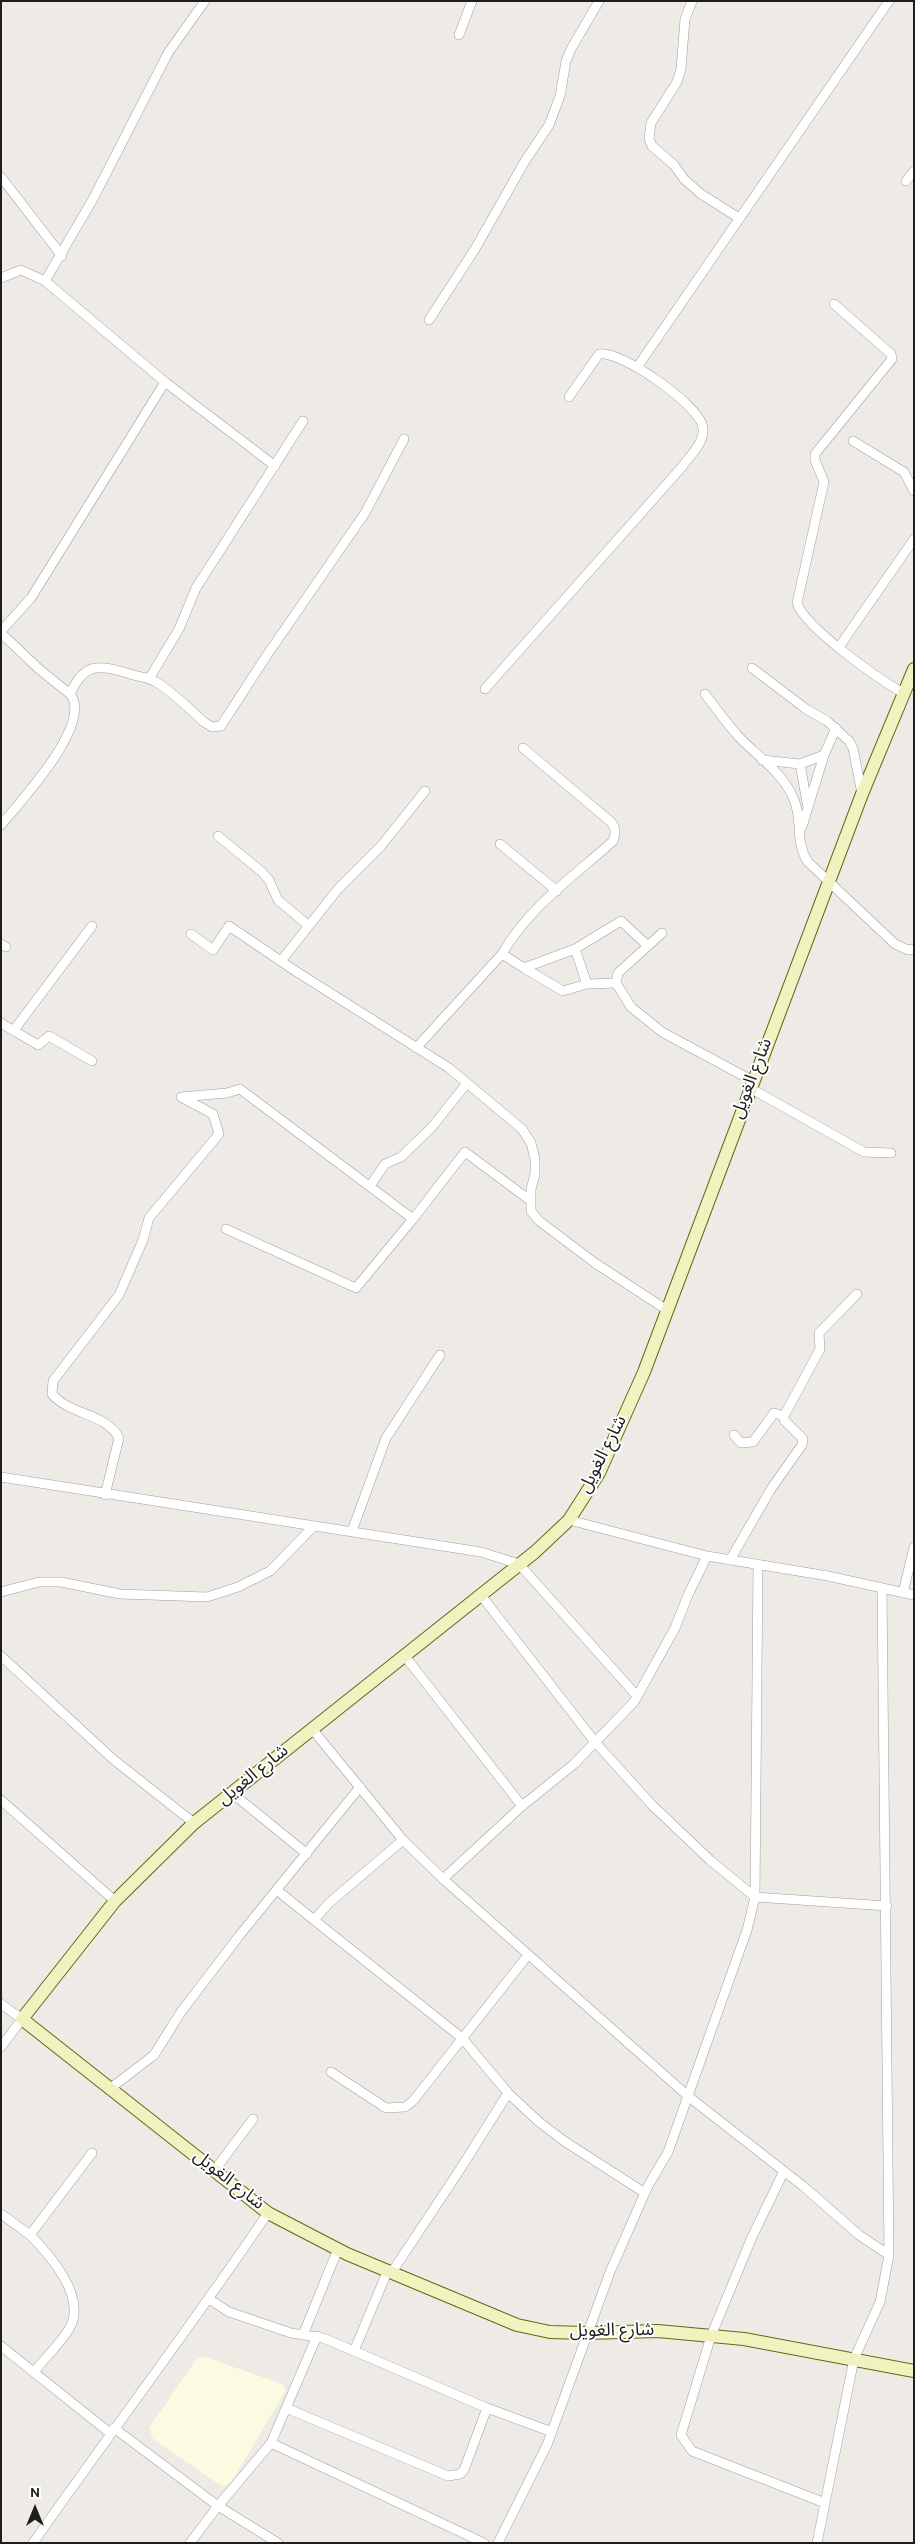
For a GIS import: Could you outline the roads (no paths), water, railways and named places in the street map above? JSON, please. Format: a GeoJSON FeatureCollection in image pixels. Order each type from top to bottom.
{"type":"FeatureCollection","features":[{"type":"Feature","properties":{"kind":"street"},"geometry":{"type":"LineString","coordinates":[[45,281],[62,256],[168,53],[205,1]]}},
{"type":"Feature","properties":{"kind":"street"},"geometry":{"type":"LineString","coordinates":[[459,36],[472,1]]}},
{"type":"Feature","properties":{"kind":"street"},"geometry":{"type":"LineString","coordinates":[[429,320],[475,249],[525,161],[549,125],[560,96],[566,61],[571,48],[599,1]]}},
{"type":"Feature","properties":{"kind":"street"},"geometry":{"type":"LineString","coordinates":[[692,1],[685,19],[681,69],[677,82],[651,123],[648,133],[649,140],[652,146],[674,165],[684,179],[701,194],[739,218]]}},
{"type":"Feature","properties":{"kind":"street"},"geometry":{"type":"LineString","coordinates":[[638,366],[889,1]]}},
{"type":"Feature","properties":{"kind":"street"},"geometry":{"type":"LineString","coordinates":[[906,181],[914,171]]}},
{"type":"Feature","properties":{"kind":"street"},"geometry":{"type":"LineString","coordinates":[[1,177],[62,256]]}},
{"type":"Feature","properties":{"kind":"street"},"geometry":{"type":"LineString","coordinates":[[1,278],[21,270],[45,281],[165,382],[275,466]]}},
{"type":"Feature","properties":{"kind":"street"},"geometry":{"type":"LineString","coordinates":[[834,304],[891,354],[892,359],[815,454],[815,460],[824,482],[798,603],[801,611],[839,647],[903,693]]}},
{"type":"Feature","properties":{"kind":"street"},"geometry":{"type":"LineString","coordinates":[[485,689],[681,468],[701,441],[703,427],[700,418],[638,366],[605,354],[599,354],[569,397]]}},
{"type":"Feature","properties":{"kind":"street"},"geometry":{"type":"LineString","coordinates":[[1,825],[54,757],[72,726],[76,706],[70,694],[1,632],[31,598],[165,382]]}},
{"type":"Feature","properties":{"kind":"street"},"geometry":{"type":"LineString","coordinates":[[149,679],[178,629],[196,588],[303,421]]}},
{"type":"Feature","properties":{"kind":"street"},"geometry":{"type":"LineString","coordinates":[[70,694],[77,679],[93,667],[109,668],[160,684],[204,722],[212,727],[221,726],[265,658],[365,513],[404,439]]}},
{"type":"Feature","properties":{"kind":"street"},"geometry":{"type":"LineString","coordinates":[[853,442],[904,472],[914,492]]}},
{"type":"Feature","properties":{"kind":"street"},"geometry":{"type":"LineString","coordinates":[[839,647],[914,539]]}},
{"type":"Feature","properties":{"kind":"street"},"geometry":{"type":"LineString","coordinates":[[752,668],[806,709],[836,728],[853,748],[862,794]]}},
{"type":"Feature","properties":{"kind":"street","name":"شارع الغويل"},"geometry":{"type":"LineString","coordinates":[[914,669],[862,794],[644,1372],[600,1473],[569,1520],[535,1552],[194,1823],[115,1901],[22,2018],[268,2213],[338,2249],[517,2325],[550,2332],[586,2333],[658,2330],[744,2339],[914,2371]]}},
{"type":"Feature","properties":{"kind":"street"},"geometry":{"type":"LineString","coordinates":[[705,694],[738,735],[784,781],[792,794],[799,813],[801,851],[808,862],[895,944],[908,950],[914,949]]}},
{"type":"Feature","properties":{"kind":"street"},"geometry":{"type":"LineString","coordinates":[[799,835],[824,755],[836,728]]}},
{"type":"Feature","properties":{"kind":"street"},"geometry":{"type":"LineString","coordinates":[[416,1048],[502,954],[520,926],[613,841],[615,831],[611,822],[523,748]]}},
{"type":"Feature","properties":{"kind":"street"},"geometry":{"type":"LineString","coordinates":[[762,760],[800,764],[824,755]]}},
{"type":"Feature","properties":{"kind":"street"},"geometry":{"type":"LineString","coordinates":[[800,764],[808,810]]}},
{"type":"Feature","properties":{"kind":"street"},"geometry":{"type":"LineString","coordinates":[[281,961],[338,889],[381,846],[425,791]]}},
{"type":"Feature","properties":{"kind":"street"},"geometry":{"type":"LineString","coordinates":[[218,836],[262,872],[269,880],[278,900],[308,926]]}},
{"type":"Feature","properties":{"kind":"street"},"geometry":{"type":"LineString","coordinates":[[500,844],[557,891]]}},
{"type":"Feature","properties":{"kind":"street"},"geometry":{"type":"LineString","coordinates":[[524,968],[576,949],[621,921],[647,945]]}},
{"type":"Feature","properties":{"kind":"street"},"geometry":{"type":"LineString","coordinates":[[14,1030],[92,926]]}},
{"type":"Feature","properties":{"kind":"street"},"geometry":{"type":"LineString","coordinates":[[191,934],[213,950],[229,926],[467,1083],[522,1129],[531,1143],[535,1174],[531,1190],[531,1211],[538,1220],[595,1263],[667,1310]]}},
{"type":"Feature","properties":{"kind":"street"},"geometry":{"type":"LineString","coordinates":[[662,933],[618,973],[616,983],[631,1007],[662,1032],[864,1152],[891,1153]]}},
{"type":"Feature","properties":{"kind":"street"},"geometry":{"type":"LineString","coordinates":[[576,949],[588,984]]}},
{"type":"Feature","properties":{"kind":"street"},"geometry":{"type":"LineString","coordinates":[[502,954],[563,991],[588,984],[616,983]]}},
{"type":"Feature","properties":{"kind":"street"},"geometry":{"type":"LineString","coordinates":[[1,1023],[38,1045],[49,1036],[92,1060]]}},
{"type":"Feature","properties":{"kind":"street"},"geometry":{"type":"LineString","coordinates":[[370,1186],[385,1164],[401,1157],[432,1127],[467,1083]]}},
{"type":"Feature","properties":{"kind":"street"},"geometry":{"type":"LineString","coordinates":[[105,1495],[119,1438],[115,1430],[101,1421],[58,1401],[52,1394],[53,1381],[119,1295],[143,1240],[149,1218],[220,1134],[213,1114],[181,1097],[228,1093],[240,1089],[413,1219]]}},
{"type":"Feature","properties":{"kind":"street"},"geometry":{"type":"LineString","coordinates":[[226,1229],[356,1288],[465,1152],[531,1201]]}},
{"type":"Feature","properties":{"kind":"street"},"geometry":{"type":"LineString","coordinates":[[730,1560],[771,1489],[802,1444],[802,1436],[784,1420],[784,1416],[820,1349],[819,1333],[857,1294]]}},
{"type":"Feature","properties":{"kind":"street"},"geometry":{"type":"LineString","coordinates":[[352,1531],[386,1438],[440,1355]]}},
{"type":"Feature","properties":{"kind":"street"},"geometry":{"type":"LineString","coordinates":[[734,1435],[741,1444],[752,1442],[774,1413],[784,1416]]}},
{"type":"Feature","properties":{"kind":"street"},"geometry":{"type":"LineString","coordinates":[[1,1477],[105,1495],[481,1552],[519,1564],[637,1696]]}},
{"type":"Feature","properties":{"kind":"street"},"geometry":{"type":"LineString","coordinates":[[569,1520],[707,1556],[758,1564],[914,1595]]}},
{"type":"Feature","properties":{"kind":"street"},"geometry":{"type":"LineString","coordinates":[[1,1592],[10,1587],[39,1582],[61,1582],[120,1594],[207,1597],[238,1587],[270,1571],[314,1526]]}},
{"type":"Feature","properties":{"kind":"street"},"geometry":{"type":"LineString","coordinates":[[903,1593],[914,1547]]}},
{"type":"Feature","properties":{"kind":"street"},"geometry":{"type":"LineString","coordinates":[[443,1879],[522,1806],[574,1764],[637,1696],[676,1628],[688,1595],[707,1556]]}},
{"type":"Feature","properties":{"kind":"street"},"geometry":{"type":"LineString","coordinates":[[498,2543],[511,2521],[552,2432],[586,2333],[610,2272],[645,2193],[668,2152],[747,1930],[755,1897],[758,1564]]}},
{"type":"Feature","properties":{"kind":"street"},"geometry":{"type":"LineString","coordinates":[[817,2543],[854,2359],[880,2302],[889,2255],[887,1906],[882,1588]]}},
{"type":"Feature","properties":{"kind":"street"},"geometry":{"type":"LineString","coordinates":[[480,1594],[595,1742],[652,1805],[711,1861],[755,1897],[887,1906]]}},
{"type":"Feature","properties":{"kind":"street"},"geometry":{"type":"LineString","coordinates":[[1,1656],[114,1760],[194,1823]]}},
{"type":"Feature","properties":{"kind":"street"},"geometry":{"type":"LineString","coordinates":[[404,1656],[522,1806]]}},
{"type":"Feature","properties":{"kind":"street"},"geometry":{"type":"LineString","coordinates":[[312,1729],[403,1840],[443,1879],[689,2097],[784,2170],[859,2235],[889,2255]]}},
{"type":"Feature","properties":{"kind":"street"},"geometry":{"type":"LineString","coordinates":[[111,2088],[154,2055],[181,2012],[360,1787]]}},
{"type":"Feature","properties":{"kind":"street"},"geometry":{"type":"LineString","coordinates":[[232,1793],[307,1854]]}},
{"type":"Feature","properties":{"kind":"street"},"geometry":{"type":"LineString","coordinates":[[1,1800],[115,1901]]}},
{"type":"Feature","properties":{"kind":"street"},"geometry":{"type":"LineString","coordinates":[[314,1920],[335,1897],[403,1840]]}},
{"type":"Feature","properties":{"kind":"street"},"geometry":{"type":"LineString","coordinates":[[278,1891],[462,2038],[508,2092],[564,2141],[645,2193]]}},
{"type":"Feature","properties":{"kind":"street"},"geometry":{"type":"LineString","coordinates":[[332,2072],[386,2108],[404,2107],[413,2101],[528,1955]]}},
{"type":"Feature","properties":{"kind":"street"},"geometry":{"type":"LineString","coordinates":[[1,2004],[22,2018],[1,2046]]}},
{"type":"Feature","properties":{"kind":"street"},"geometry":{"type":"LineString","coordinates":[[354,2351],[390,2271],[461,2168],[508,2092]]}},
{"type":"Feature","properties":{"kind":"street"},"geometry":{"type":"LineString","coordinates":[[214,2171],[253,2118]]}},
{"type":"Feature","properties":{"kind":"street"},"geometry":{"type":"LineString","coordinates":[[30,2235],[92,2153]]}},
{"type":"Feature","properties":{"kind":"street"},"geometry":{"type":"LineString","coordinates":[[784,2170],[752,2237],[711,2336],[682,2426],[681,2435],[692,2450],[825,2503]]}},
{"type":"Feature","properties":{"kind":"street"},"geometry":{"type":"LineString","coordinates":[[33,2543],[112,2430],[209,2299],[268,2213]]}},
{"type":"Feature","properties":{"kind":"street"},"geometry":{"type":"LineString","coordinates":[[1,2214],[30,2235],[50,2255],[62,2271],[74,2314],[70,2329],[34,2372]]}},
{"type":"Feature","properties":{"kind":"street"},"geometry":{"type":"LineString","coordinates":[[303,2335],[338,2249]]}},
{"type":"Feature","properties":{"kind":"street"},"geometry":{"type":"LineString","coordinates":[[209,2299],[229,2312],[303,2335],[317,2336],[487,2408],[552,2432]]}},
{"type":"Feature","properties":{"kind":"street"},"geometry":{"type":"LineString","coordinates":[[190,2543],[271,2442],[317,2336]]}},
{"type":"Feature","properties":{"kind":"street"},"geometry":{"type":"LineString","coordinates":[[1,2346],[112,2430],[218,2506],[278,2543]]}},
{"type":"Feature","properties":{"kind":"street"},"geometry":{"type":"LineString","coordinates":[[286,2408],[367,2443],[454,2476],[464,2470],[487,2408]]}},
{"type":"Feature","properties":{"kind":"street"},"geometry":{"type":"LineString","coordinates":[[271,2442],[484,2543]]}}]}
